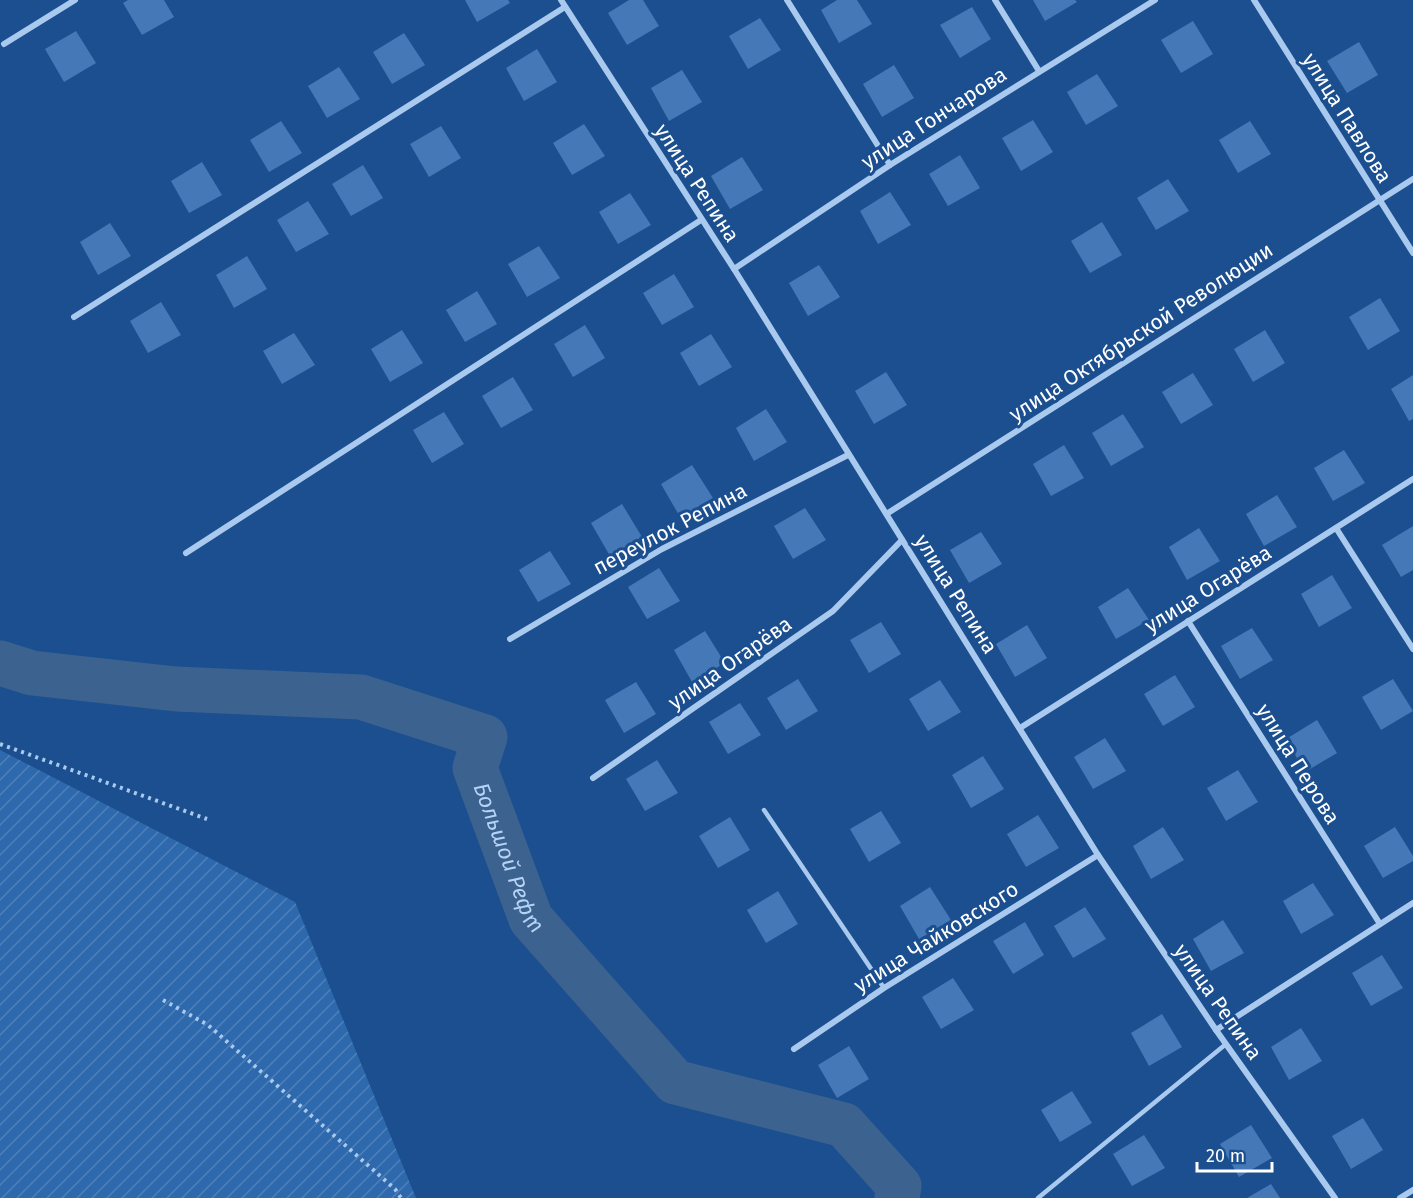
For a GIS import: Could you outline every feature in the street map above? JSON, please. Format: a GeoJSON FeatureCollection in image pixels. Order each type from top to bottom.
{"type":"FeatureCollection","features":[{"type":"Feature","properties":{"kind":"street"},"geometry":{"type":"LineString","coordinates":[[4,44],[75,0]]}},
{"type":"Feature","properties":{"kind":"street","name":"улица Репина"},"geometry":{"type":"LineString","coordinates":[[561,0],[734,269],[848,455],[888,513],[902,540],[1098,855],[1216,1030],[1335,1198]]}},
{"type":"Feature","properties":{"kind":"street"},"geometry":{"type":"LineString","coordinates":[[787,0],[890,165]]}},
{"type":"Feature","properties":{"kind":"street"},"geometry":{"type":"LineString","coordinates":[[995,0],[1039,71]]}},
{"type":"Feature","properties":{"kind":"street","name":"улица Гончарова"},"geometry":{"type":"LineString","coordinates":[[734,269],[890,165],[1155,0]]}},
{"type":"Feature","properties":{"kind":"street","name":"улица Павлова"},"geometry":{"type":"LineString","coordinates":[[1254,0],[1413,253]]}},
{"type":"Feature","properties":{"kind":"street"},"geometry":{"type":"LineString","coordinates":[[74,317],[565,7]]}},
{"type":"Feature","properties":{"kind":"street","name":"улица Октябрьской Революции"},"geometry":{"type":"LineString","coordinates":[[888,513],[1413,179]]}},
{"type":"Feature","properties":{"kind":"street"},"geometry":{"type":"LineString","coordinates":[[186,553],[701,220]]}},
{"type":"Feature","properties":{"kind":"street","name":"переулок Репина"},"geometry":{"type":"LineString","coordinates":[[510,639],[662,549],[848,455]]}},
{"type":"Feature","properties":{"kind":"street","name":"улица Огарёва"},"geometry":{"type":"LineString","coordinates":[[1020,728],[1413,479]]}},
{"type":"Feature","properties":{"kind":"street"},"geometry":{"type":"LineString","coordinates":[[1336,528],[1413,649]]}},
{"type":"Feature","properties":{"kind":"street","name":"улица Огарёва"},"geometry":{"type":"LineString","coordinates":[[593,778],[833,611],[902,540]]}},
{"type":"Feature","properties":{"kind":"street","name":"улица Перова"},"geometry":{"type":"LineString","coordinates":[[1188,621],[1380,924]]}},
{"type":"Feature","properties":{"kind":"street","name":"улица Чайковского"},"geometry":{"type":"LineString","coordinates":[[794,1049],[884,988],[1098,855]]}},
{"type":"Feature","properties":{"kind":"street"},"geometry":{"type":"LineString","coordinates":[[1216,1030],[1413,903]]}},
{"type":"Feature","properties":{"kind":"street"},"geometry":{"type":"LineString","coordinates":[[1400,1198],[1413,1190]]}},
{"type":"Feature","properties":{"kind":"lane"},"geometry":{"type":"LineString","coordinates":[[764,810],[884,988]]}},
{"type":"Feature","properties":{"kind":"lane"},"geometry":{"type":"LineString","coordinates":[[1038,1198],[1226,1044]]}},
{"type":"Feature","properties":{"kind":"path"},"geometry":{"type":"LineString","coordinates":[[0,744],[207,819]]}},
{"type":"Feature","properties":{"kind":"path"},"geometry":{"type":"LineString","coordinates":[[163,1000],[208,1025],[395,1189],[401,1198]]}},
{"type":"Feature","properties":{"kind":"shaded area"},"geometry":{"type":"Polygon","coordinates":[[[0,750],[295,902],[416,1198],[0,1198],[0,750]]]}},
{"type":"Feature","properties":{"kind":"building"},"geometry":{"type":"Polygon","coordinates":[[[128,0],[164,0],[174,17],[142,35],[123,3],[128,0]]]}},
{"type":"Feature","properties":{"kind":"building"},"geometry":{"type":"Polygon","coordinates":[[[465,0],[508,0],[510,3],[477,22],[465,0]]]}},
{"type":"Feature","properties":{"kind":"building"},"geometry":{"type":"Polygon","coordinates":[[[629,0],[643,0],[659,26],[627,45],[608,13],[629,0]]]}},
{"type":"Feature","properties":{"kind":"building"},"geometry":{"type":"Polygon","coordinates":[[[837,0],[857,0],[872,24],[839,43],[821,10],[837,0]]]}},
{"type":"Feature","properties":{"kind":"building"},"geometry":{"type":"Polygon","coordinates":[[[1033,0],[1075,0],[1077,2],[1045,21],[1033,0]]]}},
{"type":"Feature","properties":{"kind":"building"},"geometry":{"type":"Polygon","coordinates":[[[972,7],[991,39],[960,58],[940,25],[972,7]]]}},
{"type":"Feature","properties":{"kind":"building"},"geometry":{"type":"Polygon","coordinates":[[[760,18],[781,50],[748,69],[729,36],[760,18]]]}},
{"type":"Feature","properties":{"kind":"building"},"geometry":{"type":"Polygon","coordinates":[[[1193,21],[1213,54],[1181,73],[1161,40],[1193,21]]]}},
{"type":"Feature","properties":{"kind":"building"},"geometry":{"type":"Polygon","coordinates":[[[76,31],[96,63],[64,82],[45,49],[76,31]]]}},
{"type":"Feature","properties":{"kind":"building"},"geometry":{"type":"Polygon","coordinates":[[[404,33],[425,65],[392,84],[373,52],[404,33]]]}},
{"type":"Feature","properties":{"kind":"building"},"geometry":{"type":"Polygon","coordinates":[[[1359,42],[1378,75],[1347,93],[1327,61],[1359,42]]]}},
{"type":"Feature","properties":{"kind":"building"},"geometry":{"type":"Polygon","coordinates":[[[537,49],[557,82],[524,101],[506,68],[537,49]]]}},
{"type":"Feature","properties":{"kind":"building"},"geometry":{"type":"Polygon","coordinates":[[[894,65],[914,98],[882,117],[863,84],[894,65]]]}},
{"type":"Feature","properties":{"kind":"building"},"geometry":{"type":"Polygon","coordinates":[[[339,67],[360,99],[327,118],[308,86],[339,67]]]}},
{"type":"Feature","properties":{"kind":"building"},"geometry":{"type":"Polygon","coordinates":[[[682,70],[702,102],[669,121],[651,88],[682,70]]]}},
{"type":"Feature","properties":{"kind":"building"},"geometry":{"type":"Polygon","coordinates":[[[1097,74],[1118,106],[1086,125],[1067,92],[1097,74]]]}},
{"type":"Feature","properties":{"kind":"building"},"geometry":{"type":"Polygon","coordinates":[[[1033,120],[1053,152],[1021,171],[1002,138],[1033,120]]]}},
{"type":"Feature","properties":{"kind":"building"},"geometry":{"type":"Polygon","coordinates":[[[281,121],[302,153],[269,172],[250,140],[281,121]]]}},
{"type":"Feature","properties":{"kind":"building"},"geometry":{"type":"Polygon","coordinates":[[[1250,121],[1271,154],[1238,173],[1219,140],[1250,121]]]}},
{"type":"Feature","properties":{"kind":"building"},"geometry":{"type":"Polygon","coordinates":[[[584,124],[605,156],[572,175],[553,143],[584,124]]]}},
{"type":"Feature","properties":{"kind":"building"},"geometry":{"type":"Polygon","coordinates":[[[441,126],[461,158],[429,177],[410,144],[441,126]]]}},
{"type":"Feature","properties":{"kind":"building"},"geometry":{"type":"Polygon","coordinates":[[[960,155],[980,188],[948,206],[929,174],[960,155]]]}},
{"type":"Feature","properties":{"kind":"building"},"geometry":{"type":"Polygon","coordinates":[[[742,157],[763,190],[730,209],[711,176],[742,157]]]}},
{"type":"Feature","properties":{"kind":"building"},"geometry":{"type":"Polygon","coordinates":[[[202,162],[222,195],[189,213],[171,181],[202,162]]]}},
{"type":"Feature","properties":{"kind":"building"},"geometry":{"type":"Polygon","coordinates":[[[363,165],[383,198],[351,216],[332,184],[363,165]]]}},
{"type":"Feature","properties":{"kind":"building"},"geometry":{"type":"Polygon","coordinates":[[[1168,179],[1189,211],[1156,230],[1137,198],[1168,179]]]}},
{"type":"Feature","properties":{"kind":"building"},"geometry":{"type":"Polygon","coordinates":[[[890,192],[911,225],[878,244],[860,211],[890,192]]]}},
{"type":"Feature","properties":{"kind":"building"},"geometry":{"type":"Polygon","coordinates":[[[630,193],[651,225],[618,244],[599,212],[630,193]]]}},
{"type":"Feature","properties":{"kind":"building"},"geometry":{"type":"Polygon","coordinates":[[[308,201],[329,234],[296,252],[277,220],[308,201]]]}},
{"type":"Feature","properties":{"kind":"building"},"geometry":{"type":"Polygon","coordinates":[[[1102,222],[1122,255],[1090,273],[1071,241],[1102,222]]]}},
{"type":"Feature","properties":{"kind":"building"},"geometry":{"type":"Polygon","coordinates":[[[110,223],[131,256],[98,275],[80,242],[110,223]]]}},
{"type":"Feature","properties":{"kind":"building"},"geometry":{"type":"Polygon","coordinates":[[[539,246],[560,278],[527,297],[508,264],[539,246]]]}},
{"type":"Feature","properties":{"kind":"building"},"geometry":{"type":"Polygon","coordinates":[[[247,256],[267,289],[234,308],[216,275],[247,256]]]}},
{"type":"Feature","properties":{"kind":"building"},"geometry":{"type":"Polygon","coordinates":[[[819,265],[840,297],[808,316],[789,283],[819,265]]]}},
{"type":"Feature","properties":{"kind":"building"},"geometry":{"type":"Polygon","coordinates":[[[674,274],[694,307],[662,325],[643,293],[674,274]]]}},
{"type":"Feature","properties":{"kind":"building"},"geometry":{"type":"Polygon","coordinates":[[[477,291],[497,324],[465,342],[446,310],[477,291]]]}},
{"type":"Feature","properties":{"kind":"building"},"geometry":{"type":"Polygon","coordinates":[[[1380,298],[1400,331],[1368,350],[1349,317],[1380,298]]]}},
{"type":"Feature","properties":{"kind":"building"},"geometry":{"type":"Polygon","coordinates":[[[161,302],[181,335],[148,353],[130,321],[161,302]]]}},
{"type":"Feature","properties":{"kind":"building"},"geometry":{"type":"Polygon","coordinates":[[[585,325],[605,358],[573,377],[554,344],[585,325]]]}},
{"type":"Feature","properties":{"kind":"building"},"geometry":{"type":"Polygon","coordinates":[[[402,330],[423,363],[390,382],[371,349],[402,330]]]}},
{"type":"Feature","properties":{"kind":"building"},"geometry":{"type":"Polygon","coordinates":[[[1265,330],[1285,363],[1253,382],[1234,349],[1265,330]]]}},
{"type":"Feature","properties":{"kind":"building"},"geometry":{"type":"Polygon","coordinates":[[[294,333],[315,365],[282,384],[263,351],[294,333]]]}},
{"type":"Feature","properties":{"kind":"building"},"geometry":{"type":"Polygon","coordinates":[[[711,334],[732,367],[699,386],[680,353],[711,334]]]}},
{"type":"Feature","properties":{"kind":"building"},"geometry":{"type":"Polygon","coordinates":[[[886,372],[907,405],[874,424],[855,391],[886,372]]]}},
{"type":"Feature","properties":{"kind":"building"},"geometry":{"type":"Polygon","coordinates":[[[1193,373],[1213,405],[1181,424],[1162,392],[1193,373]]]}},
{"type":"Feature","properties":{"kind":"building"},"geometry":{"type":"Polygon","coordinates":[[[1413,375],[1413,419],[1409,421],[1391,389],[1413,375]]]}},
{"type":"Feature","properties":{"kind":"building"},"geometry":{"type":"Polygon","coordinates":[[[513,377],[533,410],[501,428],[482,396],[513,377]]]}},
{"type":"Feature","properties":{"kind":"building"},"geometry":{"type":"Polygon","coordinates":[[[766,409],[787,442],[754,461],[736,428],[766,409]]]}},
{"type":"Feature","properties":{"kind":"building"},"geometry":{"type":"Polygon","coordinates":[[[444,412],[464,444],[432,463],[413,430],[444,412]]]}},
{"type":"Feature","properties":{"kind":"building"},"geometry":{"type":"Polygon","coordinates":[[[1123,414],[1144,447],[1111,466],[1092,433],[1123,414]]]}},
{"type":"Feature","properties":{"kind":"building"},"geometry":{"type":"Polygon","coordinates":[[[1064,445],[1084,478],[1051,496],[1033,464],[1064,445]]]}},
{"type":"Feature","properties":{"kind":"building"},"geometry":{"type":"Polygon","coordinates":[[[1344,450],[1365,483],[1333,501],[1314,468],[1344,450]]]}},
{"type":"Feature","properties":{"kind":"building"},"geometry":{"type":"Polygon","coordinates":[[[692,465],[713,498],[680,517],[661,484],[692,465]]]}},
{"type":"Feature","properties":{"kind":"building"},"geometry":{"type":"Polygon","coordinates":[[[1277,495],[1297,527],[1264,546],[1246,514],[1277,495]]]}},
{"type":"Feature","properties":{"kind":"building"},"geometry":{"type":"Polygon","coordinates":[[[622,504],[642,537],[610,556],[591,523],[622,504]]]}},
{"type":"Feature","properties":{"kind":"building"},"geometry":{"type":"Polygon","coordinates":[[[805,508],[826,540],[793,559],[774,526],[805,508]]]}},
{"type":"Feature","properties":{"kind":"building"},"geometry":{"type":"Polygon","coordinates":[[[1413,526],[1413,570],[1401,577],[1382,545],[1413,526]]]}},
{"type":"Feature","properties":{"kind":"building"},"geometry":{"type":"Polygon","coordinates":[[[1199,528],[1220,561],[1187,580],[1169,547],[1199,528]]]}},
{"type":"Feature","properties":{"kind":"building"},"geometry":{"type":"Polygon","coordinates":[[[981,532],[1002,564],[969,583],[950,550],[981,532]]]}},
{"type":"Feature","properties":{"kind":"building"},"geometry":{"type":"Polygon","coordinates":[[[550,551],[571,584],[538,602],[519,570],[550,551]]]}},
{"type":"Feature","properties":{"kind":"building"},"geometry":{"type":"Polygon","coordinates":[[[659,568],[680,601],[647,619],[628,587],[659,568]]]}},
{"type":"Feature","properties":{"kind":"building"},"geometry":{"type":"Polygon","coordinates":[[[1332,575],[1352,608],[1319,627],[1301,594],[1332,575]]]}},
{"type":"Feature","properties":{"kind":"building"},"geometry":{"type":"Polygon","coordinates":[[[1128,588],[1149,620],[1116,639],[1098,607],[1128,588]]]}},
{"type":"Feature","properties":{"kind":"building"},"geometry":{"type":"Polygon","coordinates":[[[881,622],[901,654],[869,673],[850,640],[881,622]]]}},
{"type":"Feature","properties":{"kind":"building"},"geometry":{"type":"Polygon","coordinates":[[[1027,625],[1047,658],[1015,677],[996,644],[1027,625]]]}},
{"type":"Feature","properties":{"kind":"building"},"geometry":{"type":"Polygon","coordinates":[[[1252,628],[1273,660],[1240,679],[1221,646],[1252,628]]]}},
{"type":"Feature","properties":{"kind":"building"},"geometry":{"type":"Polygon","coordinates":[[[705,631],[725,663],[692,682],[674,650],[705,631]]]}},
{"type":"Feature","properties":{"kind":"building"},"geometry":{"type":"Polygon","coordinates":[[[1175,675],[1195,707],[1163,726],[1144,694],[1175,675]]]}},
{"type":"Feature","properties":{"kind":"building"},"geometry":{"type":"Polygon","coordinates":[[[798,679],[818,711],[786,730],[767,698],[798,679]]]}},
{"type":"Feature","properties":{"kind":"building"},"geometry":{"type":"Polygon","coordinates":[[[1393,679],[1413,711],[1381,730],[1362,697],[1393,679]]]}},
{"type":"Feature","properties":{"kind":"building"},"geometry":{"type":"Polygon","coordinates":[[[940,680],[961,712],[928,731],[909,699],[940,680]]]}},
{"type":"Feature","properties":{"kind":"building"},"geometry":{"type":"Polygon","coordinates":[[[636,682],[656,714],[624,733],[605,700],[636,682]]]}},
{"type":"Feature","properties":{"kind":"building"},"geometry":{"type":"Polygon","coordinates":[[[740,703],[761,735],[728,754],[709,722],[740,703]]]}},
{"type":"Feature","properties":{"kind":"building"},"geometry":{"type":"Polygon","coordinates":[[[1317,720],[1337,753],[1305,772],[1286,739],[1317,720]]]}},
{"type":"Feature","properties":{"kind":"building"},"geometry":{"type":"Polygon","coordinates":[[[1105,738],[1126,771],[1093,789],[1074,757],[1105,738]]]}},
{"type":"Feature","properties":{"kind":"building"},"geometry":{"type":"Polygon","coordinates":[[[983,756],[1004,789],[971,808],[952,775],[983,756]]]}},
{"type":"Feature","properties":{"kind":"building"},"geometry":{"type":"Polygon","coordinates":[[[657,760],[678,793],[645,811],[626,779],[657,760]]]}},
{"type":"Feature","properties":{"kind":"building"},"geometry":{"type":"Polygon","coordinates":[[[1238,770],[1258,802],[1226,821],[1207,788],[1238,770]]]}},
{"type":"Feature","properties":{"kind":"building"},"geometry":{"type":"Polygon","coordinates":[[[881,811],[901,843],[869,862],[850,829],[881,811]]]}},
{"type":"Feature","properties":{"kind":"building"},"geometry":{"type":"Polygon","coordinates":[[[1038,815],[1059,848],[1026,867],[1007,834],[1038,815]]]}},
{"type":"Feature","properties":{"kind":"building"},"geometry":{"type":"Polygon","coordinates":[[[730,817],[750,850],[718,868],[699,836],[730,817]]]}},
{"type":"Feature","properties":{"kind":"building"},"geometry":{"type":"Polygon","coordinates":[[[1163,827],[1184,860],[1151,879],[1133,846],[1163,827]]]}},
{"type":"Feature","properties":{"kind":"building"},"geometry":{"type":"Polygon","coordinates":[[[1395,827],[1413,856],[1413,861],[1383,878],[1364,846],[1395,827]]]}},
{"type":"Feature","properties":{"kind":"building"},"geometry":{"type":"Polygon","coordinates":[[[1313,883],[1334,915],[1301,934],[1283,901],[1313,883]]]}},
{"type":"Feature","properties":{"kind":"building"},"geometry":{"type":"Polygon","coordinates":[[[930,887],[951,920],[919,939],[900,906],[930,887]]]}},
{"type":"Feature","properties":{"kind":"building"},"geometry":{"type":"Polygon","coordinates":[[[778,891],[798,924],[766,943],[747,910],[778,891]]]}},
{"type":"Feature","properties":{"kind":"building"},"geometry":{"type":"Polygon","coordinates":[[[1085,907],[1106,939],[1073,958],[1054,926],[1085,907]]]}},
{"type":"Feature","properties":{"kind":"building"},"geometry":{"type":"Polygon","coordinates":[[[1223,920],[1244,953],[1211,971],[1193,939],[1223,920]]]}},
{"type":"Feature","properties":{"kind":"building"},"geometry":{"type":"Polygon","coordinates":[[[1025,922],[1044,955],[1013,974],[993,941],[1025,922]]]}},
{"type":"Feature","properties":{"kind":"building"},"geometry":{"type":"Polygon","coordinates":[[[1382,955],[1403,988],[1371,1006],[1352,973],[1382,955]]]}},
{"type":"Feature","properties":{"kind":"building"},"geometry":{"type":"Polygon","coordinates":[[[953,978],[974,1010],[941,1029],[922,997],[953,978]]]}},
{"type":"Feature","properties":{"kind":"building"},"geometry":{"type":"Polygon","coordinates":[[[1162,1014],[1182,1047],[1149,1066],[1131,1033],[1162,1014]]]}},
{"type":"Feature","properties":{"kind":"building"},"geometry":{"type":"Polygon","coordinates":[[[1301,1028],[1322,1061],[1289,1080],[1271,1047],[1301,1028]]]}},
{"type":"Feature","properties":{"kind":"building"},"geometry":{"type":"Polygon","coordinates":[[[849,1046],[869,1079],[837,1098],[818,1065],[849,1046]]]}},
{"type":"Feature","properties":{"kind":"building"},"geometry":{"type":"Polygon","coordinates":[[[1072,1091],[1092,1123],[1060,1142],[1041,1110],[1072,1091]]]}},
{"type":"Feature","properties":{"kind":"building"},"geometry":{"type":"Polygon","coordinates":[[[1363,1118],[1383,1150],[1351,1169],[1332,1136],[1363,1118]]]}},
{"type":"Feature","properties":{"kind":"building"},"geometry":{"type":"Polygon","coordinates":[[[1251,1125],[1272,1158],[1239,1177],[1220,1144],[1251,1125]]]}},
{"type":"Feature","properties":{"kind":"building"},"geometry":{"type":"Polygon","coordinates":[[[1144,1135],[1165,1168],[1132,1186],[1113,1154],[1144,1135]]]}},
{"type":"Feature","properties":{"kind":"building"},"geometry":{"type":"Polygon","coordinates":[[[1271,1184],[1280,1198],[1247,1198],[1271,1184]]]}},
{"type":"Feature","properties":{"kind":"waterway","name":"Большой Рефт"},"geometry":{"type":"LineString","coordinates":[[0,663],[32,673],[176,689],[361,697],[485,737],[475,768],[531,919],[675,1082],[844,1125],[899,1186],[897,1198]]}}]}
